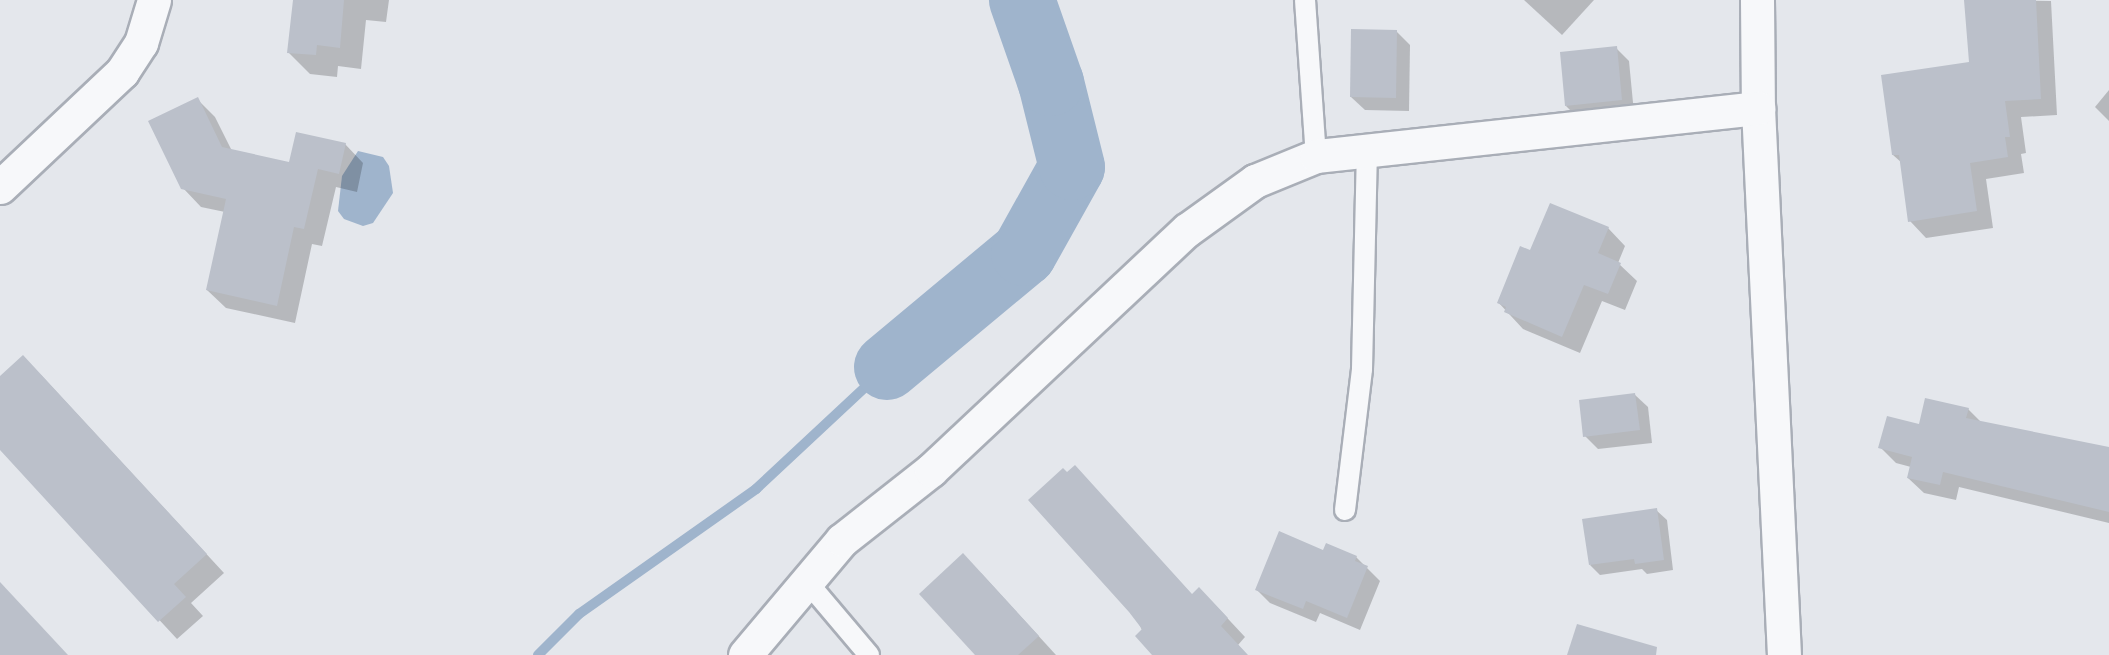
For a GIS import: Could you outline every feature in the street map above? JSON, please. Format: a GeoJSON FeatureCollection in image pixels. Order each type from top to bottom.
{"type":"FeatureCollection","features":[{"type":"Feature","properties":{"kind":"street"},"geometry":{"type":"LineString","coordinates":[[0,187],[122,72],[141,43],[154,0]]}},
{"type":"Feature","properties":{"kind":"street"},"geometry":{"type":"LineString","coordinates":[[1757,0],[1758,108],[1784,655]]}},
{"type":"Feature","properties":{"kind":"street"},"geometry":{"type":"LineString","coordinates":[[746,655],[809,584],[842,540],[931,470],[1187,230],[1255,181],[1316,156],[1758,108]]}},
{"type":"Feature","properties":{"kind":"lane"},"geometry":{"type":"LineString","coordinates":[[1305,0],[1316,156]]}},
{"type":"Feature","properties":{"kind":"lane"},"geometry":{"type":"LineString","coordinates":[[1345,510],[1362,369],[1367,152]]}},
{"type":"Feature","properties":{"kind":"lane"},"geometry":{"type":"LineString","coordinates":[[809,584],[869,655]]}},
{"type":"Feature","properties":{"kind":"water"},"geometry":{"type":"Polygon","coordinates":[[[358,151],[383,157],[389,166],[393,193],[373,223],[363,226],[344,219],[338,211],[342,176],[358,151]]]}},
{"type":"Feature","properties":{"kind":"building"},"geometry":{"type":"Polygon","coordinates":[[[293,0],[344,0],[340,48],[317,45],[316,55],[287,53],[293,0]]]}},
{"type":"Feature","properties":{"kind":"building"},"geometry":{"type":"Polygon","coordinates":[[[1964,0],[2036,0],[2041,99],[2005,101],[2010,137],[2005,137],[2008,157],[1970,163],[1977,211],[1908,222],[1899,155],[1892,155],[1881,75],[1969,62],[1964,0]]]}},
{"type":"Feature","properties":{"kind":"building"},"geometry":{"type":"Polygon","coordinates":[[[1351,29],[1397,30],[1396,98],[1350,97],[1351,29]]]}},
{"type":"Feature","properties":{"kind":"building"},"geometry":{"type":"Polygon","coordinates":[[[1617,46],[1622,100],[1565,106],[1560,52],[1617,46]]]}},
{"type":"Feature","properties":{"kind":"building"},"geometry":{"type":"Polygon","coordinates":[[[198,97],[222,147],[289,162],[296,132],[346,143],[339,174],[318,169],[304,229],[294,227],[277,306],[206,290],[226,199],[181,189],[148,121],[198,97]]]}},
{"type":"Feature","properties":{"kind":"building"},"geometry":{"type":"Polygon","coordinates":[[[1550,203],[1609,227],[1598,253],[1621,263],[1608,294],[1584,285],[1562,337],[1504,312],[1506,307],[1497,303],[1520,246],[1530,250],[1550,203]]]}},
{"type":"Feature","properties":{"kind":"building"},"geometry":{"type":"Polygon","coordinates":[[[23,355],[207,554],[174,584],[186,597],[158,622],[0,450],[0,376],[23,355]]]}},
{"type":"Feature","properties":{"kind":"building"},"geometry":{"type":"Polygon","coordinates":[[[1635,393],[1640,430],[1583,437],[1579,400],[1635,393]]]}},
{"type":"Feature","properties":{"kind":"building"},"geometry":{"type":"Polygon","coordinates":[[[1925,398],[1969,408],[1966,418],[2109,447],[2109,512],[1943,472],[1940,485],[1907,478],[1912,457],[1878,448],[1887,416],[1919,424],[1925,398]]]}},
{"type":"Feature","properties":{"kind":"building"},"geometry":{"type":"Polygon","coordinates":[[[1075,465],[1192,594],[1199,587],[1228,618],[1221,626],[1248,655],[1152,655],[1135,636],[1142,629],[1129,612],[1028,500],[1063,468],[1067,472],[1075,465]]]}},
{"type":"Feature","properties":{"kind":"building"},"geometry":{"type":"Polygon","coordinates":[[[1657,508],[1664,560],[1635,564],[1634,559],[1589,565],[1582,519],[1657,508]]]}},
{"type":"Feature","properties":{"kind":"building"},"geometry":{"type":"Polygon","coordinates":[[[1279,531],[1323,550],[1326,543],[1357,556],[1355,561],[1368,566],[1347,618],[1306,601],[1303,609],[1255,590],[1279,531]]]}},
{"type":"Feature","properties":{"kind":"building"},"geometry":{"type":"Polygon","coordinates":[[[963,553],[1039,636],[1018,655],[975,655],[919,594],[963,553]]]}},
{"type":"Feature","properties":{"kind":"building"},"geometry":{"type":"Polygon","coordinates":[[[0,582],[68,655],[0,655],[0,582]]]}},
{"type":"Feature","properties":{"kind":"building"},"geometry":{"type":"Polygon","coordinates":[[[1577,624],[1657,647],[1656,655],[1567,655],[1577,624]]]}},
{"type":"Feature","properties":{"kind":"waterway"},"geometry":{"type":"LineString","coordinates":[[887,367],[1024,253],[1072,167],[1051,83],[1022,0]]}},
{"type":"Feature","properties":{"kind":"waterway"},"geometry":{"type":"LineString","coordinates":[[538,655],[579,614],[756,489],[887,367]]}}]}
